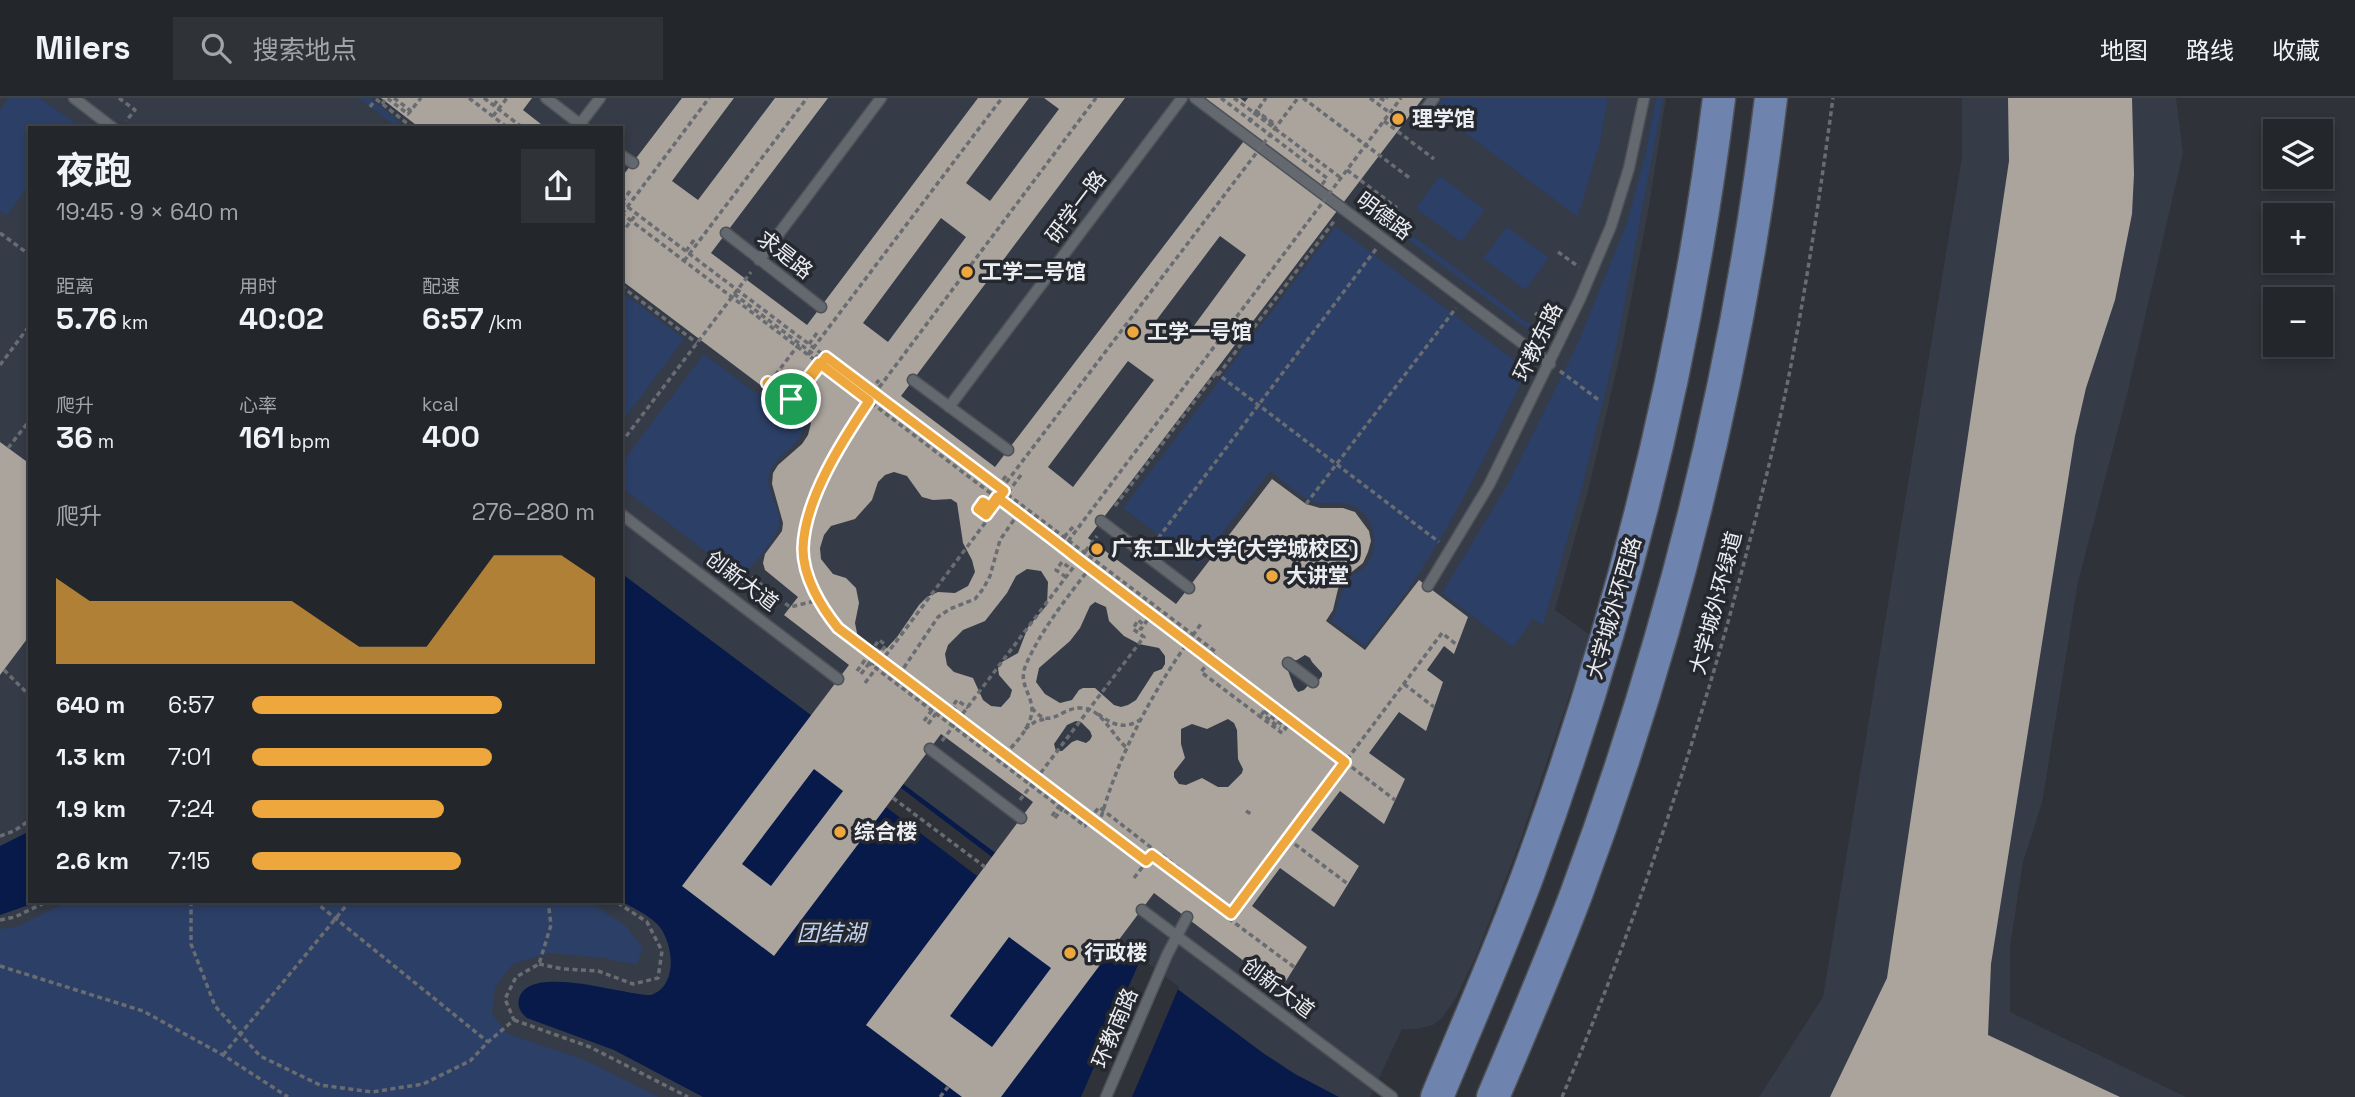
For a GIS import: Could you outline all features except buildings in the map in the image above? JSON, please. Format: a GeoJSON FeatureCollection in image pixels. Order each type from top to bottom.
{"type":"FeatureCollection","features":[{"type":"Feature","properties":{"kind":"main road","name":"大学城外环西路"},"geometry":{"type":"LineString","coordinates":[[1437,1097],[1503,939],[1543,833],[1578,729],[1624,575],[1664,418],[1684,322],[1719,98]]}},
{"type":"Feature","properties":{"kind":"main road"},"geometry":{"type":"LineString","coordinates":[[1493,1097],[1552,958],[1585,868],[1628,745],[1671,602],[1696,506],[1735,332],[1759,193],[1771,98]]}},
{"type":"Feature","properties":{"kind":"main road"},"geometry":{"type":"LineString","coordinates":[[1467,1025],[1473,1018],[1488,1010],[1505,1014],[1516,1028],[1515,1045]]}},
{"type":"Feature","properties":{"kind":"lane"},"geometry":{"type":"LineString","coordinates":[[74,98],[110,126]]}},
{"type":"Feature","properties":{"kind":"lane"},"geometry":{"type":"LineString","coordinates":[[546,98],[583,126],[600,98]]}},
{"type":"Feature","properties":{"kind":"lane"},"geometry":{"type":"LineString","coordinates":[[759,260],[881,98]]}},
{"type":"Feature","properties":{"kind":"lane","name":"研学一路"},"geometry":{"type":"LineString","coordinates":[[950,407],[1182,98]]}},
{"type":"Feature","properties":{"kind":"lane","name":"明德路"},"geometry":{"type":"LineString","coordinates":[[1195,98],[1550,364]]}},
{"type":"Feature","properties":{"kind":"lane"},"geometry":{"type":"LineString","coordinates":[[1416,122],[1434,98]]}},
{"type":"Feature","properties":{"kind":"lane","name":"环教东路"},"geometry":{"type":"LineString","coordinates":[[1428,586],[1489,485],[1550,364],[1611,226],[1629,168],[1644,98]]}},
{"type":"Feature","properties":{"kind":"lane"},"geometry":{"type":"LineString","coordinates":[[623,156],[632,163]]}},
{"type":"Feature","properties":{"kind":"lane","name":"求是路"},"geometry":{"type":"LineString","coordinates":[[726,233],[821,307]]}},
{"type":"Feature","properties":{"kind":"lane"},"geometry":{"type":"LineString","coordinates":[[913,380],[1008,450]]}},
{"type":"Feature","properties":{"kind":"lane","name":"创新大道"},"geometry":{"type":"LineString","coordinates":[[623,516],[838,679]]}},
{"type":"Feature","properties":{"kind":"lane"},"geometry":{"type":"LineString","coordinates":[[1101,521],[1189,588]]}},
{"type":"Feature","properties":{"kind":"lane"},"geometry":{"type":"LineString","coordinates":[[1287,663],[1313,682]]}},
{"type":"Feature","properties":{"kind":"lane"},"geometry":{"type":"LineString","coordinates":[[930,749],[1021,818]]}},
{"type":"Feature","properties":{"kind":"lane","name":"创新大道"},"geometry":{"type":"LineString","coordinates":[[1142,910],[1392,1097]]}},
{"type":"Feature","properties":{"kind":"lane"},"geometry":{"type":"LineString","coordinates":[[1176,936],[1186,917]]}},
{"type":"Feature","properties":{"kind":"lane","name":"环教南路"},"geometry":{"type":"LineString","coordinates":[[1106,1097],[1176,936]]}},
{"type":"Feature","properties":{"kind":"path"},"geometry":{"type":"LineString","coordinates":[[119,98],[135,110],[126,121]]}},
{"type":"Feature","properties":{"kind":"path"},"geometry":{"type":"LineString","coordinates":[[370,107],[376,98],[410,126]]}},
{"type":"Feature","properties":{"kind":"path"},"geometry":{"type":"LineString","coordinates":[[382,104],[387,98],[410,113]]}},
{"type":"Feature","properties":{"kind":"path"},"geometry":{"type":"LineString","coordinates":[[392,98],[411,114],[422,98]]}},
{"type":"Feature","properties":{"kind":"path"},"geometry":{"type":"LineString","coordinates":[[392,98],[410,113]]}},
{"type":"Feature","properties":{"kind":"path"},"geometry":{"type":"LineString","coordinates":[[410,113],[422,98]]}},
{"type":"Feature","properties":{"kind":"path"},"geometry":{"type":"LineString","coordinates":[[469,98],[506,126]]}},
{"type":"Feature","properties":{"kind":"path"},"geometry":{"type":"LineString","coordinates":[[484,98],[520,126]]}},
{"type":"Feature","properties":{"kind":"path"},"geometry":{"type":"LineString","coordinates":[[494,105],[499,98]]}},
{"type":"Feature","properties":{"kind":"path"},"geometry":{"type":"LineString","coordinates":[[493,116],[507,98]]}},
{"type":"Feature","properties":{"kind":"path"},"geometry":{"type":"LineString","coordinates":[[623,213],[709,98]]}},
{"type":"Feature","properties":{"kind":"path"},"geometry":{"type":"LineString","coordinates":[[684,261],[807,98]]}},
{"type":"Feature","properties":{"kind":"path"},"geometry":{"type":"LineString","coordinates":[[808,355],[1002,98]]}},
{"type":"Feature","properties":{"kind":"path"},"geometry":{"type":"LineString","coordinates":[[1097,98],[869,401],[823,480],[805,529],[803,551],[807,572],[819,600],[838,628],[1146,861]]}},
{"type":"Feature","properties":{"kind":"path"},"geometry":{"type":"LineString","coordinates":[[1221,98],[1327,178],[1321,186]]}},
{"type":"Feature","properties":{"kind":"path"},"geometry":{"type":"LineString","coordinates":[[1234,98],[1276,127]]}},
{"type":"Feature","properties":{"kind":"path"},"geometry":{"type":"LineString","coordinates":[[1266,98],[1256,112],[1341,178]]}},
{"type":"Feature","properties":{"kind":"path"},"geometry":{"type":"LineString","coordinates":[[992,509],[983,503],[978,510],[984,515],[992,509],[997,497],[1300,98],[1410,179]]}},
{"type":"Feature","properties":{"kind":"path"},"geometry":{"type":"LineString","coordinates":[[1370,98],[1390,113]]}},
{"type":"Feature","properties":{"kind":"path"},"geometry":{"type":"LineString","coordinates":[[1380,98],[1385,101],[1387,98]]}},
{"type":"Feature","properties":{"kind":"path"},"geometry":{"type":"LineString","coordinates":[[1063,548],[1401,98]]}},
{"type":"Feature","properties":{"kind":"path","name":"大学城外环绿道"},"geometry":{"type":"LineString","coordinates":[[1562,1097],[1646,883],[1708,694],[1740,580],[1791,367],[1814,239],[1833,98]]}},
{"type":"Feature","properties":{"kind":"path"},"geometry":{"type":"LineString","coordinates":[[1269,134],[1276,125],[1255,110],[1256,108],[1276,127]]}},
{"type":"Feature","properties":{"kind":"path"},"geometry":{"type":"LineString","coordinates":[[1384,121],[1434,159]]}},
{"type":"Feature","properties":{"kind":"path"},"geometry":{"type":"LineString","coordinates":[[1347,170],[1397,208]]}},
{"type":"Feature","properties":{"kind":"path"},"geometry":{"type":"LineString","coordinates":[[623,200],[630,191]]}},
{"type":"Feature","properties":{"kind":"path"},"geometry":{"type":"LineString","coordinates":[[623,204],[1216,652],[1201,672],[1282,733],[1286,728],[1263,713]]}},
{"type":"Feature","properties":{"kind":"path"},"geometry":{"type":"LineString","coordinates":[[1115,506],[1344,209]]}},
{"type":"Feature","properties":{"kind":"path"},"geometry":{"type":"LineString","coordinates":[[623,230],[637,214]]}},
{"type":"Feature","properties":{"kind":"path"},"geometry":{"type":"LineString","coordinates":[[623,215],[1395,800]]}},
{"type":"Feature","properties":{"kind":"path"},"geometry":{"type":"LineString","coordinates":[[623,229],[629,219]]}},
{"type":"Feature","properties":{"kind":"path"},"geometry":{"type":"LineString","coordinates":[[0,233],[28,254]]}},
{"type":"Feature","properties":{"kind":"path"},"geometry":{"type":"LineString","coordinates":[[1153,545],[1384,239]]}},
{"type":"Feature","properties":{"kind":"path"},"geometry":{"type":"LineString","coordinates":[[686,251],[694,240]]}},
{"type":"Feature","properties":{"kind":"path"},"geometry":{"type":"LineString","coordinates":[[1558,252],[1584,271]]}},
{"type":"Feature","properties":{"kind":"path"},"geometry":{"type":"LineString","coordinates":[[623,440],[752,270]]}},
{"type":"Feature","properties":{"kind":"path"},"geometry":{"type":"LineString","coordinates":[[623,288],[697,343]]}},
{"type":"Feature","properties":{"kind":"path"},"geometry":{"type":"LineString","coordinates":[[734,294],[845,378]]}},
{"type":"Feature","properties":{"kind":"path"},"geometry":{"type":"LineString","coordinates":[[1306,504],[1463,299]]}},
{"type":"Feature","properties":{"kind":"path"},"geometry":{"type":"LineString","coordinates":[[1535,313],[1555,328]]}},
{"type":"Feature","properties":{"kind":"path"},"geometry":{"type":"LineString","coordinates":[[1,362],[28,328]]}},
{"type":"Feature","properties":{"kind":"path"},"geometry":{"type":"LineString","coordinates":[[809,344],[817,333]]}},
{"type":"Feature","properties":{"kind":"path"},"geometry":{"type":"LineString","coordinates":[[790,401],[767,386],[799,344]]}},
{"type":"Feature","properties":{"kind":"path"},"geometry":{"type":"LineString","coordinates":[[790,401],[767,383],[792,402],[826,357]]}},
{"type":"Feature","properties":{"kind":"path"},"geometry":{"type":"LineString","coordinates":[[790,401],[819,363]]}},
{"type":"Feature","properties":{"kind":"path"},"geometry":{"type":"LineString","coordinates":[[1216,374],[1435,539]]}},
{"type":"Feature","properties":{"kind":"path"},"geometry":{"type":"LineString","coordinates":[[1563,374],[1600,401]]}},
{"type":"Feature","properties":{"kind":"path"},"geometry":{"type":"LineString","coordinates":[[871,390],[879,380]]}},
{"type":"Feature","properties":{"kind":"path"},"geometry":{"type":"LineString","coordinates":[[8,448],[28,422]]}},
{"type":"Feature","properties":{"kind":"path"},"geometry":{"type":"LineString","coordinates":[[865,683],[992,509],[1021,475]]}},
{"type":"Feature","properties":{"kind":"path"},"geometry":{"type":"LineString","coordinates":[[998,487],[1006,476]]}},
{"type":"Feature","properties":{"kind":"path"},"geometry":{"type":"LineString","coordinates":[[992,509],[983,502],[978,509],[986,515],[1004,491]]}},
{"type":"Feature","properties":{"kind":"path"},"geometry":{"type":"LineString","coordinates":[[899,675],[938,617],[975,599],[984,589],[1000,540],[1018,514]]}},
{"type":"Feature","properties":{"kind":"path"},"geometry":{"type":"LineString","coordinates":[[1065,537],[1073,527]]}},
{"type":"Feature","properties":{"kind":"path"},"geometry":{"type":"LineString","coordinates":[[942,741],[1099,533]]}},
{"type":"Feature","properties":{"kind":"path"},"geometry":{"type":"LineString","coordinates":[[1066,577],[1056,570],[1062,562],[1067,566],[1074,556]]}},
{"type":"Feature","properties":{"kind":"path"},"geometry":{"type":"LineString","coordinates":[[1045,719],[1037,715],[1032,708],[1023,684],[1024,670],[1062,606],[1090,568]]}},
{"type":"Feature","properties":{"kind":"path"},"geometry":{"type":"LineString","coordinates":[[741,588],[750,576],[790,607],[819,600]]}},
{"type":"Feature","properties":{"kind":"path"},"geometry":{"type":"LineString","coordinates":[[1024,795],[1143,637],[1133,629],[1139,621],[1142,626],[1151,615]]}},
{"type":"Feature","properties":{"kind":"path"},"geometry":{"type":"LineString","coordinates":[[1099,825],[1108,790],[1143,717],[1187,642],[1201,624]]}},
{"type":"Feature","properties":{"kind":"path"},"geometry":{"type":"LineString","coordinates":[[1229,916],[1442,633],[1457,645]]}},
{"type":"Feature","properties":{"kind":"path"},"geometry":{"type":"LineString","coordinates":[[872,665],[881,653],[874,647],[879,640],[886,645],[880,653],[875,657],[859,672],[865,660],[872,665],[932,710],[1085,826],[1099,807],[1180,869],[1176,874]]}},
{"type":"Feature","properties":{"kind":"path"},"geometry":{"type":"LineString","coordinates":[[880,653],[874,649],[879,641],[890,649]]}},
{"type":"Feature","properties":{"kind":"path"},"geometry":{"type":"LineString","coordinates":[[4,670],[28,694]]}},
{"type":"Feature","properties":{"kind":"path"},"geometry":{"type":"LineString","coordinates":[[1404,684],[1434,707]]}},
{"type":"Feature","properties":{"kind":"path"},"geometry":{"type":"LineString","coordinates":[[954,716],[958,711],[952,707],[957,700],[968,708]]}},
{"type":"Feature","properties":{"kind":"path"},"geometry":{"type":"LineString","coordinates":[[1263,713],[1269,704]]}},
{"type":"Feature","properties":{"kind":"path"},"geometry":{"type":"LineString","coordinates":[[932,710],[926,722],[941,706]]}},
{"type":"Feature","properties":{"kind":"path"},"geometry":{"type":"LineString","coordinates":[[1024,730],[1032,708]]}},
{"type":"Feature","properties":{"kind":"path"},"geometry":{"type":"LineString","coordinates":[[1005,754],[1024,730],[1036,722],[1053,718],[1072,708],[1098,714],[1116,725],[1134,724],[1143,717]]}},
{"type":"Feature","properties":{"kind":"path"},"geometry":{"type":"LineString","coordinates":[[1263,713],[1280,728]]}},
{"type":"Feature","properties":{"kind":"path"},"geometry":{"type":"LineString","coordinates":[[1098,714],[1116,740],[1128,749]]}},
{"type":"Feature","properties":{"kind":"path"},"geometry":{"type":"LineString","coordinates":[[893,798],[985,867]]}},
{"type":"Feature","properties":{"kind":"path"},"geometry":{"type":"LineString","coordinates":[[1059,806],[1053,817],[1068,801]]}},
{"type":"Feature","properties":{"kind":"path"},"geometry":{"type":"LineString","coordinates":[[1246,811],[1251,814]]}},
{"type":"Feature","properties":{"kind":"path"},"geometry":{"type":"LineString","coordinates":[[0,836],[28,821]]}},
{"type":"Feature","properties":{"kind":"path"},"geometry":{"type":"LineString","coordinates":[[1288,839],[1348,884]]}},
{"type":"Feature","properties":{"kind":"path"},"geometry":{"type":"LineString","coordinates":[[1153,853],[1294,967]]}},
{"type":"Feature","properties":{"kind":"path"},"geometry":{"type":"LineString","coordinates":[[1134,878],[1153,853]]}},
{"type":"Feature","properties":{"kind":"path"},"geometry":{"type":"LineString","coordinates":[[1153,853],[1173,867]]}},
{"type":"Feature","properties":{"kind":"path"},"geometry":{"type":"LineString","coordinates":[[0,920],[15,917],[44,903]]}},
{"type":"Feature","properties":{"kind":"path"},"geometry":{"type":"LineString","coordinates":[[191,903],[191,944],[215,1006],[260,1056],[320,1085],[372,1092],[423,1084],[470,1061],[514,1020]]}},
{"type":"Feature","properties":{"kind":"path"},"geometry":{"type":"LineString","coordinates":[[316,903],[488,1042]]}},
{"type":"Feature","properties":{"kind":"path"},"geometry":{"type":"LineString","coordinates":[[223,1055],[348,903]]}},
{"type":"Feature","properties":{"kind":"path"},"geometry":{"type":"LineString","coordinates":[[539,964],[551,926],[548,903]]}},
{"type":"Feature","properties":{"kind":"path"},"geometry":{"type":"LineString","coordinates":[[618,903],[647,922],[662,951],[658,978],[633,984],[598,971],[563,969],[539,964],[516,977],[505,999],[514,1020],[590,1047],[688,1097]]}},
{"type":"Feature","properties":{"kind":"path"},"geometry":{"type":"LineString","coordinates":[[0,966],[144,1011],[223,1055],[288,1097]]}},
{"type":"Feature","properties":{"kind":"path"},"geometry":{"type":"LineString","coordinates":[[940,1097],[948,1087]]}},
{"type":"Feature","properties":{"kind":"shaded area","name":"广东工业大学(大学城校区)"},"geometry":{"type":"Polygon","coordinates":[[[0,98],[1666,98],[1622,347],[1589,487],[1555,610],[1590,635],[1518,847],[1476,956],[1456,998],[1442,1018],[1433,1025],[1402,1029],[1370,1097],[0,1097],[0,98]]]}},
{"type":"Feature","properties":{"kind":"shaded area"},"geometry":{"type":"Polygon","coordinates":[[[9,98],[40,98],[75,123],[73,126],[28,126],[28,187],[6,216],[0,211],[0,110],[9,98]]]}},
{"type":"Feature","properties":{"kind":"shaded area"},"geometry":{"type":"Polygon","coordinates":[[[359,98],[370,98],[405,126],[395,126],[359,98]]]}},
{"type":"Feature","properties":{"kind":"shaded area"},"geometry":{"type":"Polygon","coordinates":[[[1443,98],[1608,98],[1600,142],[1578,217],[1434,110],[1443,98]]]}},
{"type":"Feature","properties":{"kind":"shaded area"},"geometry":{"type":"Polygon","coordinates":[[[1656,98],[1663,98],[1617,343],[1583,484],[1543,625],[1533,619],[1513,647],[1442,593],[1508,484],[1577,345],[1627,223],[1646,152],[1656,98]]]}},
{"type":"Feature","properties":{"kind":"shaded area"},"geometry":{"type":"Polygon","coordinates":[[[1962,98],[2176,98],[2183,153],[2126,399],[2078,582],[2042,803],[2023,862],[2010,947],[2010,1012],[2186,1097],[1759,1097],[1823,997],[1962,157],[1962,98]]]}},
{"type":"Feature","properties":{"kind":"shaded area"},"geometry":{"type":"Polygon","coordinates":[[[1440,176],[1485,210],[1461,242],[1416,208],[1440,176]]]}},
{"type":"Feature","properties":{"kind":"shaded area"},"geometry":{"type":"Polygon","coordinates":[[[1395,222],[1540,332],[1538,337],[1391,227],[1395,222]]]}},
{"type":"Feature","properties":{"kind":"shaded area"},"geometry":{"type":"Polygon","coordinates":[[[1336,226],[1513,359],[1523,374],[1497,433],[1447,527],[1413,583],[1365,646],[1331,621],[1345,585],[1372,556],[1372,528],[1363,513],[1355,507],[1309,500],[1270,471],[1198,565],[1123,508],[1336,226]]]}},
{"type":"Feature","properties":{"kind":"shaded area"},"geometry":{"type":"Polygon","coordinates":[[[1507,227],[1549,258],[1525,290],[1483,258],[1507,227]]]}},
{"type":"Feature","properties":{"kind":"shaded area"},"geometry":{"type":"Polygon","coordinates":[[[623,293],[684,339],[623,420],[623,293]]]}},
{"type":"Feature","properties":{"kind":"shaded area"},"geometry":{"type":"Polygon","coordinates":[[[704,354],[804,429],[770,472],[769,486],[778,511],[779,525],[769,545],[741,579],[623,489],[623,461],[704,354]]]}},
{"type":"Feature","properties":{"kind":"shaded area"},"geometry":{"type":"Polygon","coordinates":[[[65,903],[591,903],[626,926],[643,948],[637,965],[603,958],[550,953],[513,964],[495,987],[492,1013],[506,1033],[585,1060],[659,1097],[0,1097],[0,929],[18,926],[65,903]]]}},
{"type":"Feature","properties":{"kind":"water","name":"团结湖"},"geometry":{"type":"Polygon","coordinates":[[[623,574],[1263,1053],[1295,1074],[1339,1097],[703,1097],[614,1050],[527,1018],[520,1010],[519,999],[526,988],[540,983],[579,984],[651,995],[660,990],[669,974],[670,954],[664,934],[646,915],[623,902],[623,574]]]}},
{"type":"Feature","properties":{"kind":"water"},"geometry":{"type":"Polygon","coordinates":[[[28,832],[28,903],[34,903],[0,915],[0,846],[28,832]]]}},
{"type":"Feature","properties":{"kind":"pier"},"geometry":{"type":"Polygon","coordinates":[[[901,788],[992,857],[977,876],[886,807],[901,788]]]}},
{"type":"Feature","properties":{"kind":"pier"},"geometry":{"type":"Polygon","coordinates":[[[1141,958],[1179,987],[1132,1097],[1081,1097],[1141,958]]]}},
{"type":"Feature","properties":{"kind":"place","name":"理学馆"},"geometry":{"type":"Point","coordinates":[1398,119]}},
{"type":"Feature","properties":{"kind":"place","name":"工学二号馆"},"geometry":{"type":"Point","coordinates":[967,272]}},
{"type":"Feature","properties":{"kind":"place","name":"工学一号馆"},"geometry":{"type":"Point","coordinates":[1133,332]}},
{"type":"Feature","properties":{"kind":"place","name":"广东工业大学(大学城校区)"},"geometry":{"type":"Point","coordinates":[1097,549]}},
{"type":"Feature","properties":{"kind":"place","name":"大讲堂"},"geometry":{"type":"Point","coordinates":[1272,576]}},
{"type":"Feature","properties":{"kind":"place","name":"综合楼"},"geometry":{"type":"Point","coordinates":[840,832]}},
{"type":"Feature","properties":{"kind":"place","name":"行政楼"},"geometry":{"type":"Point","coordinates":[1070,953]}},
{"type":"Feature","properties":{"kind":"route"},"geometry":{"type":"LineString","coordinates":[[791,399],[767,383],[792,402],[826,357],[1004,491],[986,515],[978,509],[983,502],[990,507],[997,497],[1018,514],[1345,762],[1231,914],[1152,855],[1146,861],[838,628],[827,614],[807,572],[803,551],[805,529],[823,480],[869,401],[819,363],[791,399]]}}]}
